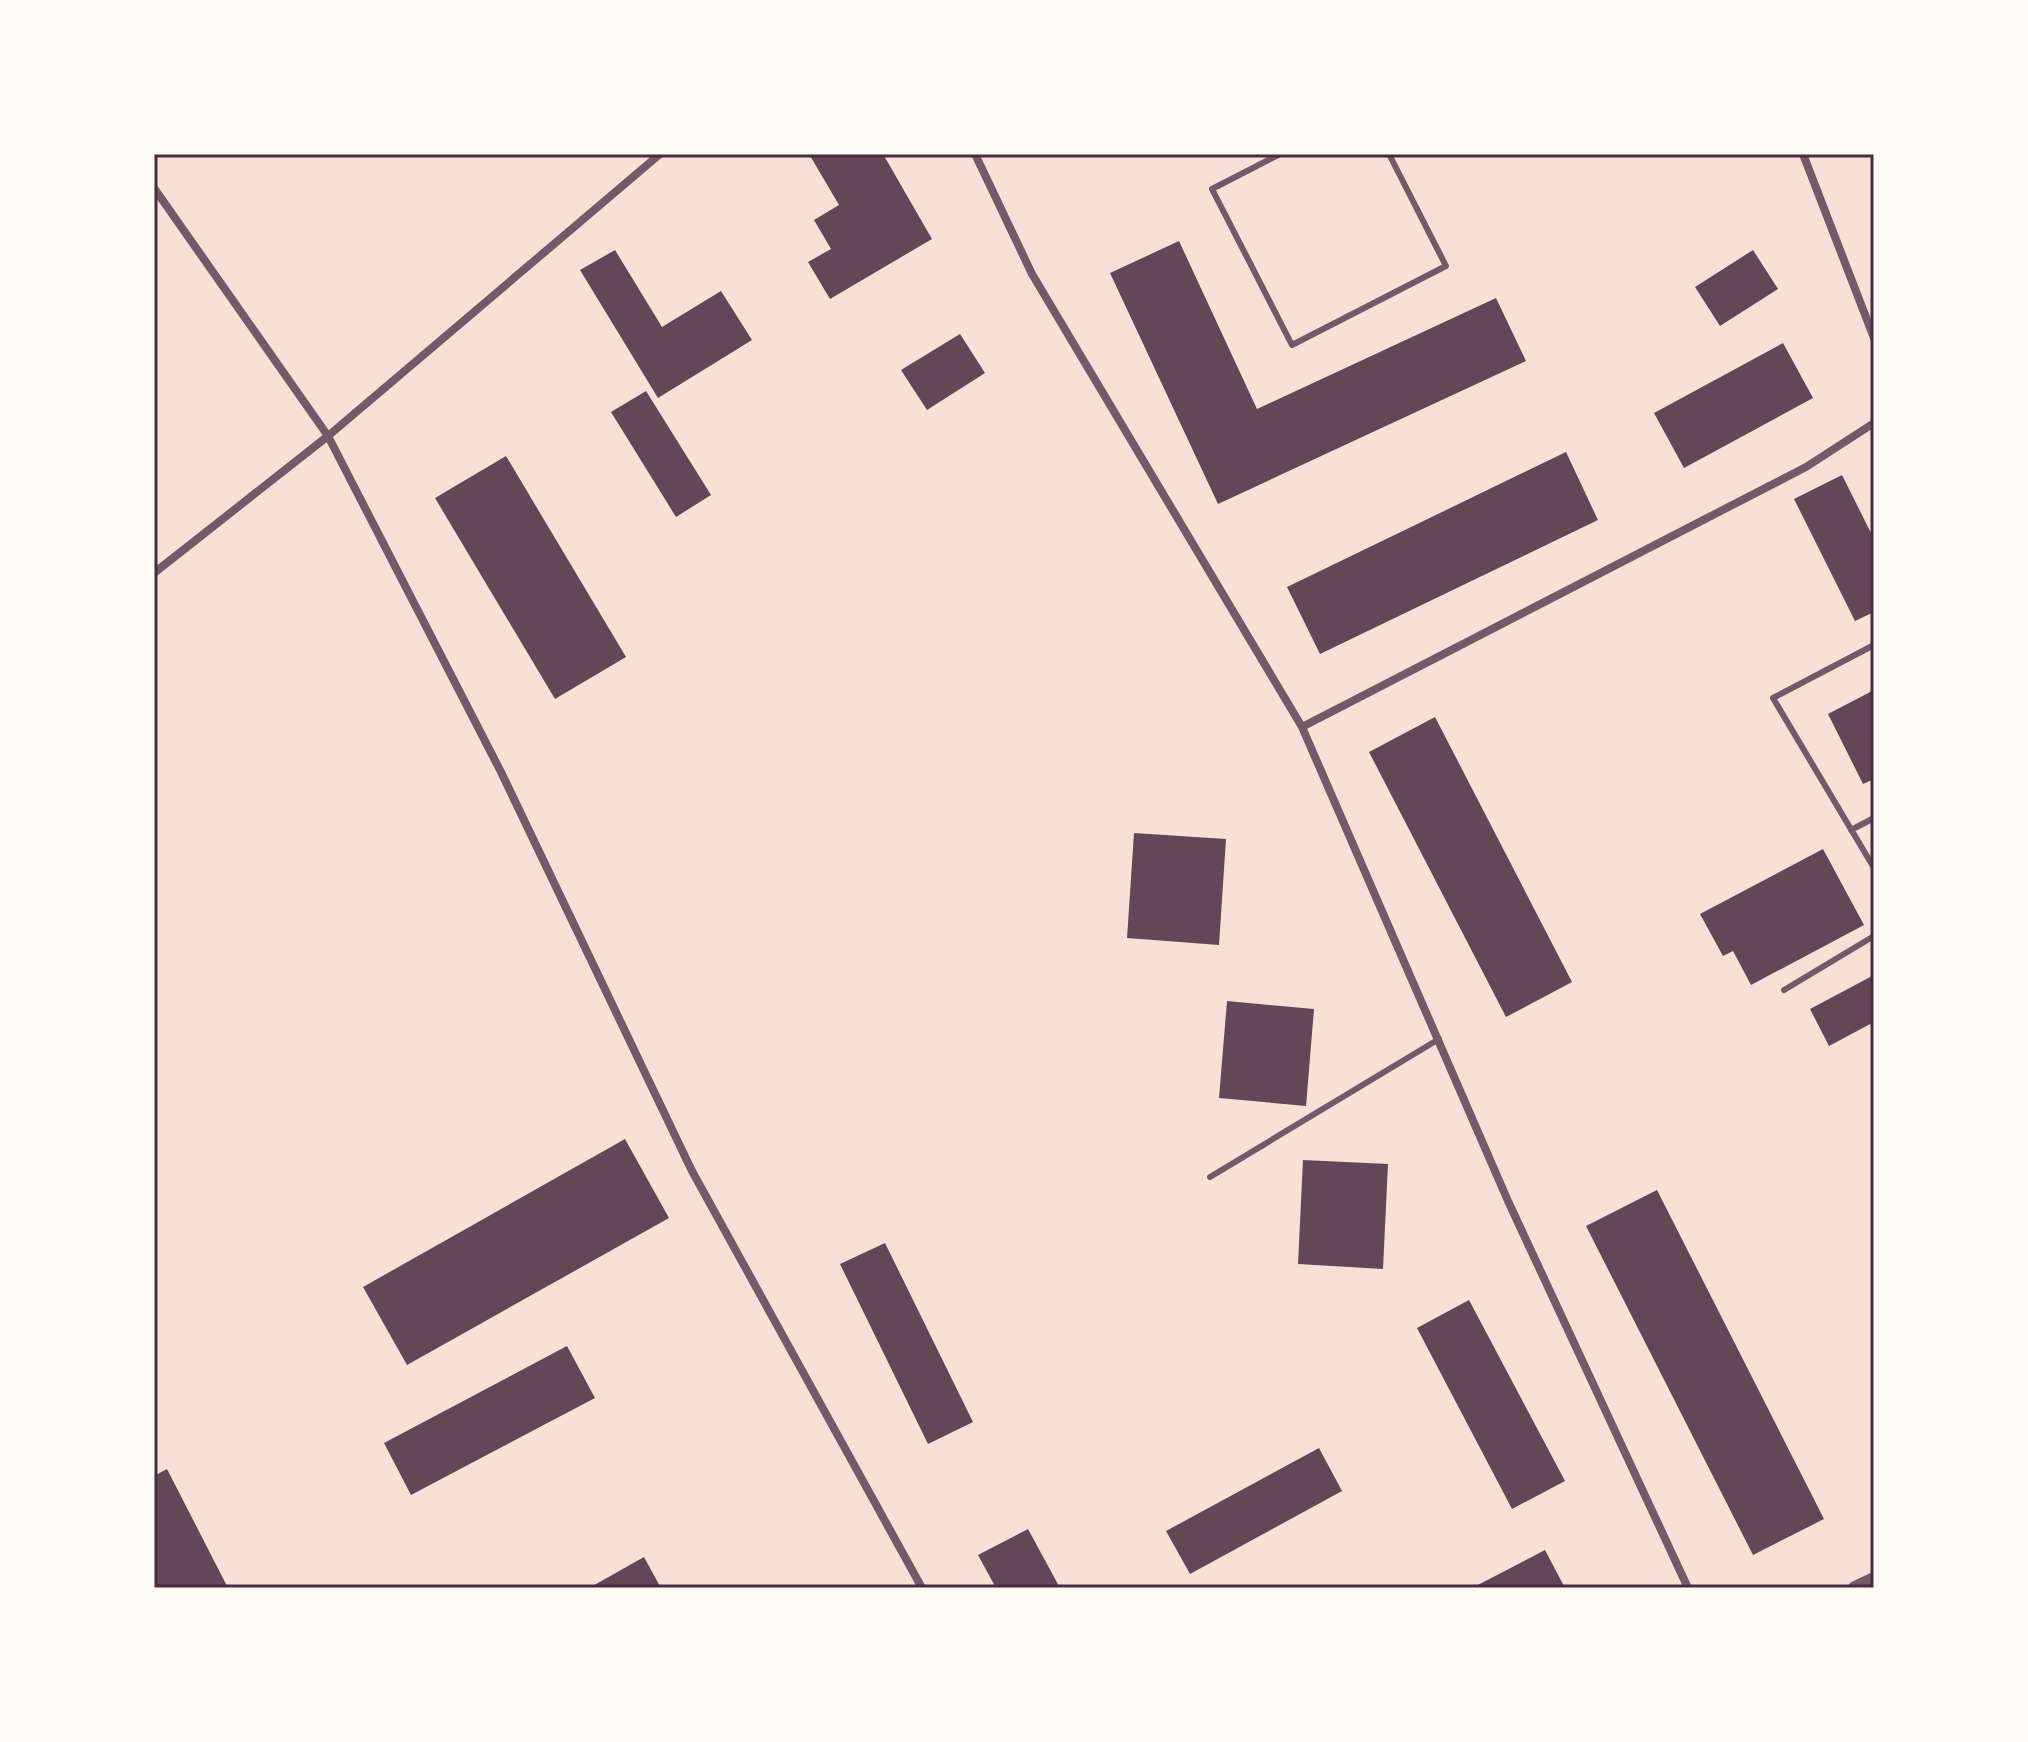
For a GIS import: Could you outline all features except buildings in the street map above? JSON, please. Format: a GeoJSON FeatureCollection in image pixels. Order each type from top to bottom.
{"type":"FeatureCollection","features":[{"type":"Feature","properties":{"kind":"street"},"geometry":{"type":"LineString","coordinates":[[154,573],[328,436],[660,154]]}},
{"type":"Feature","properties":{"kind":"street"},"geometry":{"type":"LineString","coordinates":[[975,154],[1032,274],[1302,727],[1508,1201],[1688,1588]]}},
{"type":"Feature","properties":{"kind":"street"},"geometry":{"type":"LineString","coordinates":[[1803,154],[1874,338]]}},
{"type":"Feature","properties":{"kind":"street"},"geometry":{"type":"LineString","coordinates":[[154,188],[328,436],[501,772],[692,1171],[922,1588]]}},
{"type":"Feature","properties":{"kind":"street"},"geometry":{"type":"LineString","coordinates":[[1302,727],[1806,467],[1874,423]]}},
{"type":"Feature","properties":{"kind":"street"},"geometry":{"type":"LineString","coordinates":[[1855,1588],[1874,1579]]}},
{"type":"Feature","properties":{"kind":"lane"},"geometry":{"type":"LineString","coordinates":[[1280,154],[1212,189],[1292,345],[1446,266],[1389,154]]}},
{"type":"Feature","properties":{"kind":"lane"},"geometry":{"type":"LineString","coordinates":[[1874,645],[1773,698],[1874,868]]}},
{"type":"Feature","properties":{"kind":"lane"},"geometry":{"type":"LineString","coordinates":[[1851,830],[1874,818]]}},
{"type":"Feature","properties":{"kind":"lane"},"geometry":{"type":"LineString","coordinates":[[1784,990],[1874,936]]}},
{"type":"Feature","properties":{"kind":"lane"},"geometry":{"type":"LineString","coordinates":[[1210,1177],[1439,1039]]}}]}
